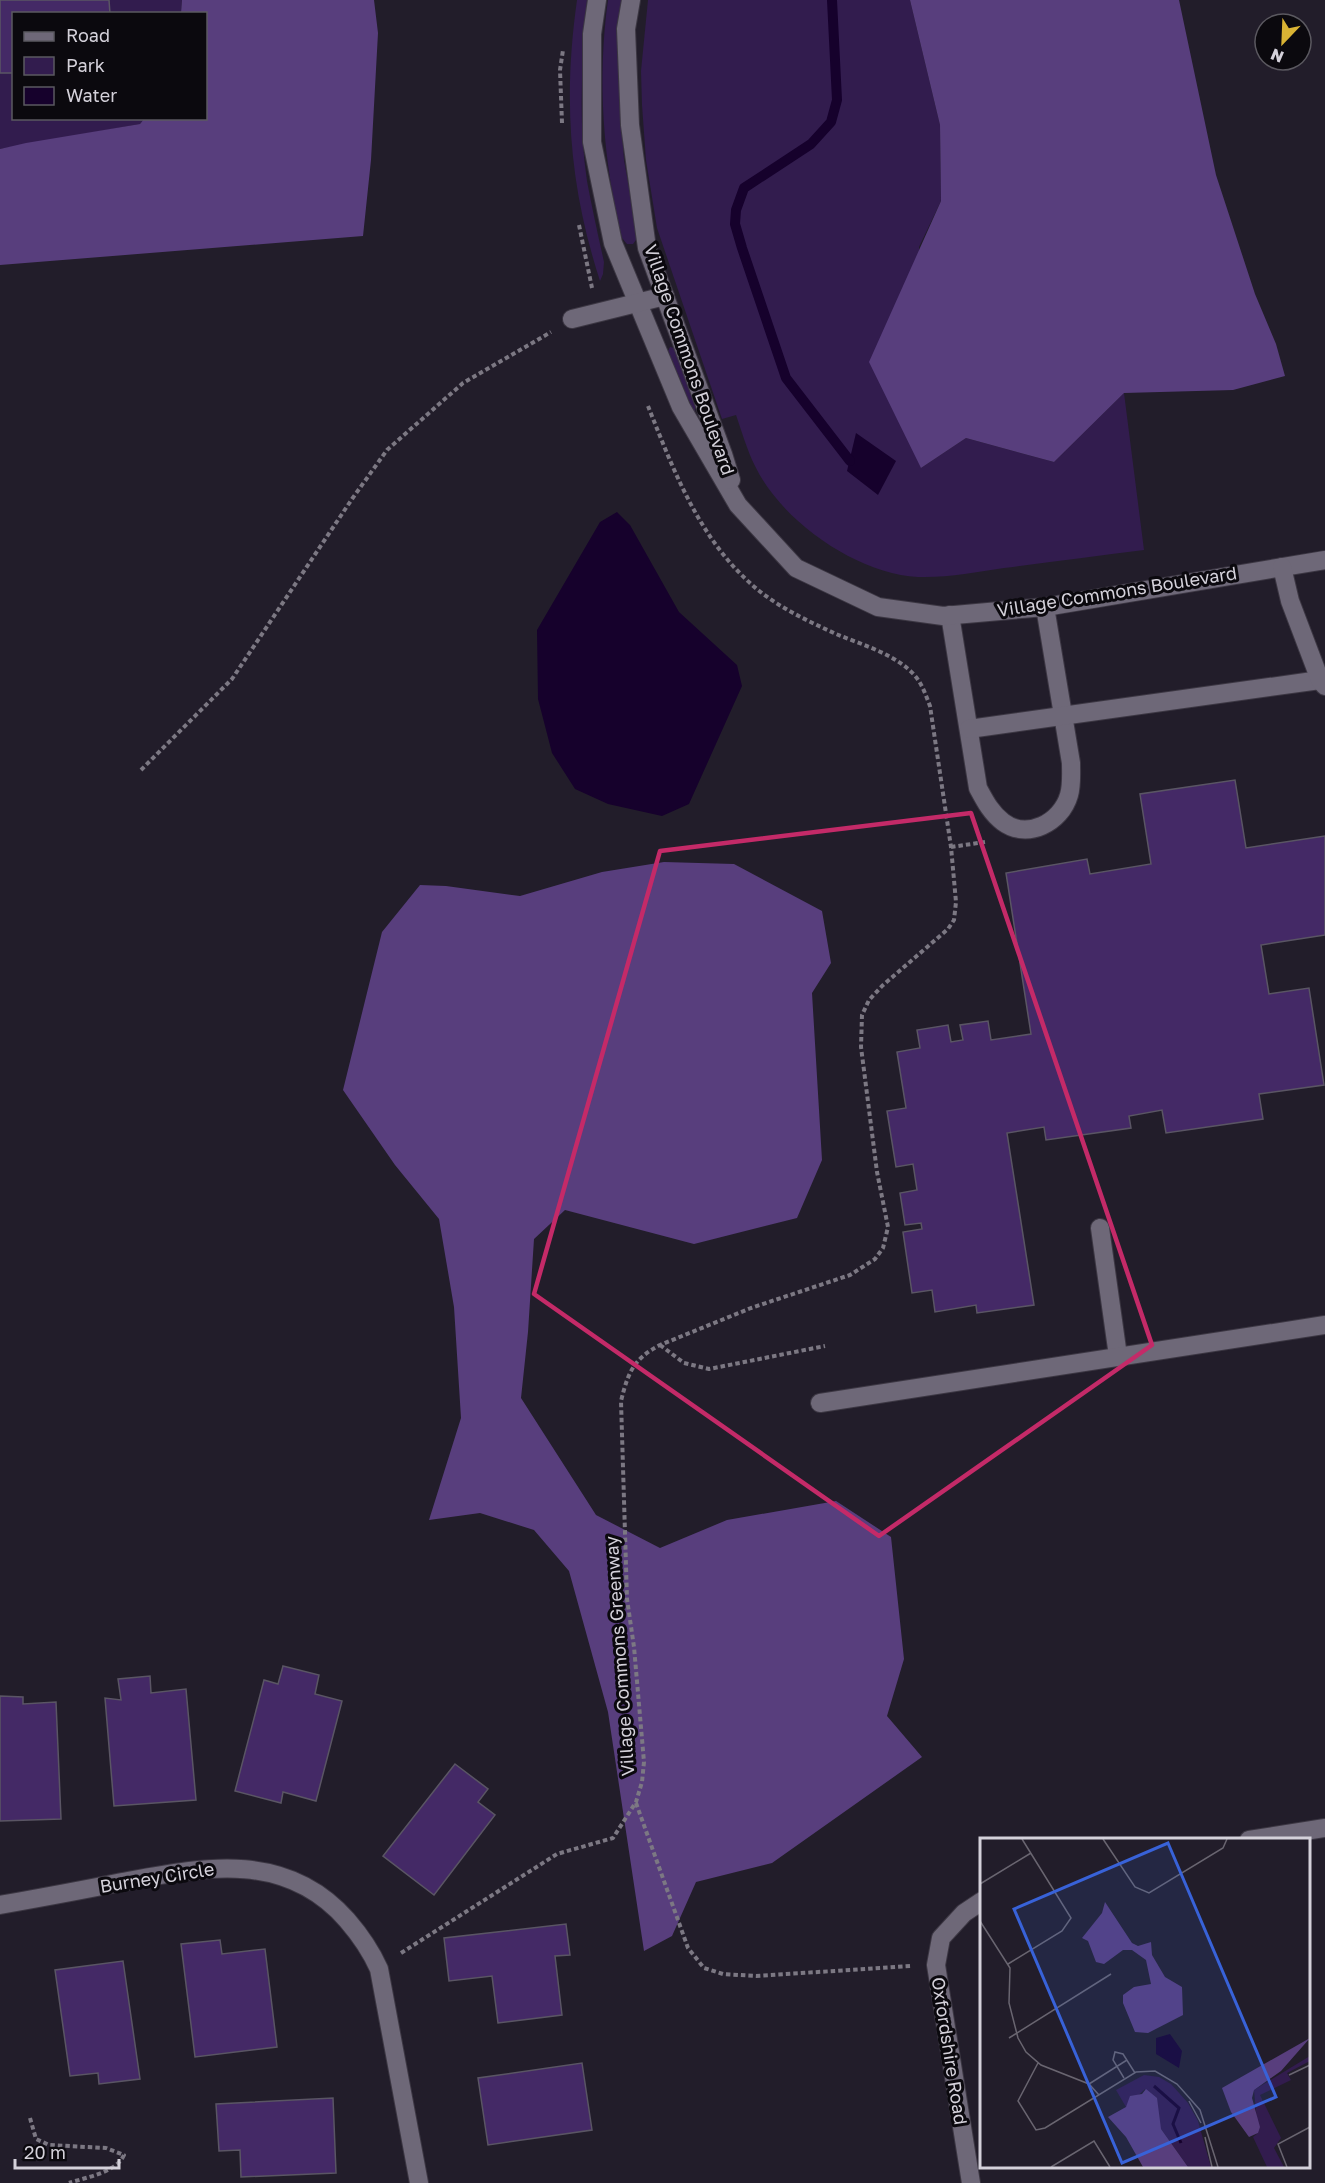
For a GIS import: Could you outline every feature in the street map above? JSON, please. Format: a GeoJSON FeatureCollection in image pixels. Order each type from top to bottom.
{"type":"FeatureCollection","features":[{"type":"Feature","properties":{"kind":"street","name":"Village Commons Boulevard"},"geometry":{"type":"LineString","coordinates":[[597,0],[592,34],[592,142],[613,243],[681,407],[738,505],[796,568],[878,607],[950,615],[1045,607],[1325,560]]}},
{"type":"Feature","properties":{"kind":"street","name":"Village Commons Boulevard"},"geometry":{"type":"LineString","coordinates":[[631,0],[626,28],[630,125],[647,248],[723,454],[738,505]]}},
{"type":"Feature","properties":{"kind":"street"},"geometry":{"type":"LineString","coordinates":[[572,319],[665,296]]}},
{"type":"Feature","properties":{"kind":"street"},"geometry":{"type":"LineString","coordinates":[[969,729],[1323,683],[1290,601],[1282,567]]}},
{"type":"Feature","properties":{"kind":"street"},"geometry":{"type":"LineString","coordinates":[[950,615],[978,789],[990,810],[1004,823],[1019,829],[1035,829],[1049,823],[1060,812],[1069,796],[1071,763],[1045,607]]}},
{"type":"Feature","properties":{"kind":"street"},"geometry":{"type":"LineString","coordinates":[[1100,1228],[1118,1356]]}},
{"type":"Feature","properties":{"kind":"street"},"geometry":{"type":"LineString","coordinates":[[819,1403],[1325,1325]]}},
{"type":"Feature","properties":{"kind":"street"},"geometry":{"type":"LineString","coordinates":[[1256,1838],[1325,1828]]}},
{"type":"Feature","properties":{"kind":"street","name":"Burney Circle"},"geometry":{"type":"LineString","coordinates":[[0,1905],[189,1869],[228,1868],[270,1872],[291,1878],[329,1902],[355,1929],[379,1970],[419,2183]]}},
{"type":"Feature","properties":{"kind":"street","name":"Oxfordshire Road"},"geometry":{"type":"LineString","coordinates":[[971,2183],[936,1965],[941,1938],[964,1913],[980,1902]]}},
{"type":"Feature","properties":{"kind":"path"},"geometry":{"type":"LineString","coordinates":[[563,48],[560,70],[563,132]]}},
{"type":"Feature","properties":{"kind":"path"},"geometry":{"type":"LineString","coordinates":[[579,224],[592,287],[605,311]]}},
{"type":"Feature","properties":{"kind":"path"},"geometry":{"type":"LineString","coordinates":[[141,770],[232,679],[387,450],[463,383],[572,319]]}},
{"type":"Feature","properties":{"kind":"path","name":"Village Commons Greenway"},"geometry":{"type":"LineString","coordinates":[[379,1970],[557,1854],[613,1838],[636,1802],[642,1782],[644,1762],[634,1647],[627,1599],[621,1401],[627,1378],[635,1363],[647,1352],[660,1345],[751,1308],[850,1275],[875,1259],[883,1248],[888,1227],[861,1047],[862,1015],[869,1000],[882,986],[948,929],[954,920],[956,902],[951,847],[930,706],[925,691],[915,676],[898,662],[796,615],[749,583],[710,534],[685,497],[644,395]]}},
{"type":"Feature","properties":{"kind":"path"},"geometry":{"type":"LineString","coordinates":[[951,847],[996,840]]}},
{"type":"Feature","properties":{"kind":"path"},"geometry":{"type":"LineString","coordinates":[[660,1345],[684,1363],[709,1369],[825,1346]]}},
{"type":"Feature","properties":{"kind":"path"},"geometry":{"type":"LineString","coordinates":[[636,1802],[688,1948],[704,1968],[723,1974],[756,1976],[936,1965]]}},
{"type":"Feature","properties":{"kind":"path"},"geometry":{"type":"LineString","coordinates":[[30,2118],[36,2139],[49,2145],[106,2148],[124,2155],[121,2161],[112,2168],[69,2183]]}},
{"type":"Feature","properties":{"kind":"highlighted area"},"geometry":{"type":"Polygon","coordinates":[[[971,813],[1152,1345],[879,1536],[534,1294],[660,851],[971,813]]]}},
{"type":"Feature","properties":{"kind":"green space"},"geometry":{"type":"Polygon","coordinates":[[[109,0],[182,0],[181,12],[110,12],[109,0]]]}},
{"type":"Feature","properties":{"kind":"green space"},"geometry":{"type":"Polygon","coordinates":[[[577,0],[587,0],[582,68],[582,136],[587,181],[604,262],[600,281],[581,211],[572,142],[570,72],[577,0]]]}},
{"type":"Feature","properties":{"kind":"green space"},"geometry":{"type":"Polygon","coordinates":[[[608,0],[626,0],[620,106],[624,160],[638,237],[633,244],[627,244],[622,238],[606,150],[603,60],[608,0]]]}},
{"type":"Feature","properties":{"kind":"green space"},"geometry":{"type":"Polygon","coordinates":[[[648,0],[910,0],[940,125],[941,201],[919,247],[921,468],[966,438],[1054,462],[1124,393],[1144,550],[940,577],[918,577],[895,574],[846,555],[823,541],[783,506],[755,466],[736,415],[722,419],[657,228],[646,160],[642,105],[641,71],[648,0]]]}},
{"type":"Feature","properties":{"kind":"green space"},"geometry":{"type":"Polygon","coordinates":[[[0,73],[12,73],[12,120],[143,120],[140,124],[0,149],[0,73]]]}},
{"type":"Feature","properties":{"kind":"green space"},"geometry":{"type":"Polygon","coordinates":[[[670,347],[675,348],[695,412],[668,351],[670,347]]]}},
{"type":"Feature","properties":{"kind":"shaded area"},"geometry":{"type":"Polygon","coordinates":[[[182,0],[374,0],[378,33],[371,160],[363,236],[0,265],[0,149],[140,124],[143,120],[207,120],[207,12],[181,12],[182,0]]]}},
{"type":"Feature","properties":{"kind":"shaded area"},"geometry":{"type":"Polygon","coordinates":[[[910,0],[1179,0],[1216,175],[1255,294],[1276,344],[1285,376],[1233,390],[1124,393],[1054,462],[966,438],[921,468],[869,362],[941,201],[940,125],[910,0]]]}},
{"type":"Feature","properties":{"kind":"shaded area"},"geometry":{"type":"Polygon","coordinates":[[[664,862],[734,864],[822,911],[831,963],[812,993],[822,1160],[797,1218],[694,1244],[565,1210],[534,1239],[521,1398],[596,1515],[660,1548],[727,1520],[836,1501],[891,1537],[904,1659],[887,1716],[922,1757],[772,1863],[696,1882],[672,1936],[644,1951],[608,1712],[569,1571],[534,1530],[480,1513],[429,1520],[461,1418],[454,1307],[439,1219],[395,1165],[343,1090],[382,932],[420,885],[446,886],[520,896],[602,872],[664,862]]]}},
{"type":"Feature","properties":{"kind":"water"},"geometry":{"type":"Polygon","coordinates":[[[856,433],[896,461],[878,495],[847,471],[856,433]]]}},
{"type":"Feature","properties":{"kind":"water"},"geometry":{"type":"Polygon","coordinates":[[[617,512],[630,525],[679,612],[737,665],[742,686],[689,804],[662,816],[608,804],[575,789],[552,753],[538,699],[537,630],[600,522],[617,512]]]}},
{"type":"Feature","properties":{"kind":"building"},"geometry":{"type":"Polygon","coordinates":[[[0,0],[109,0],[110,12],[12,12],[12,73],[0,73],[0,0]]]}},
{"type":"Feature","properties":{"kind":"building"},"geometry":{"type":"Polygon","coordinates":[[[1235,780],[1246,848],[1325,836],[1325,935],[1261,945],[1269,994],[1309,988],[1324,1085],[1259,1094],[1263,1119],[1166,1133],[1162,1110],[1129,1116],[1131,1128],[1046,1140],[1044,1127],[1007,1133],[1034,1305],[977,1313],[976,1305],[935,1312],[932,1290],[912,1293],[903,1232],[922,1229],[921,1223],[905,1225],[900,1193],[917,1190],[913,1164],[896,1167],[887,1111],[906,1108],[897,1052],[920,1048],[917,1030],[948,1025],[951,1042],[963,1040],[960,1025],[988,1021],[991,1040],[1031,1034],[1006,873],[1087,859],[1090,874],[1151,864],[1140,794],[1235,780]]]}},
{"type":"Feature","properties":{"kind":"building"},"geometry":{"type":"Polygon","coordinates":[[[283,1666],[319,1675],[315,1694],[342,1701],[316,1801],[283,1792],[281,1803],[235,1791],[264,1680],[278,1684],[283,1666]]]}},
{"type":"Feature","properties":{"kind":"building"},"geometry":{"type":"Polygon","coordinates":[[[150,1676],[151,1693],[186,1689],[196,1800],[114,1806],[105,1698],[121,1700],[118,1679],[150,1676]]]}},
{"type":"Feature","properties":{"kind":"building"},"geometry":{"type":"Polygon","coordinates":[[[0,1696],[23,1697],[23,1704],[56,1702],[61,1819],[0,1821],[0,1696]]]}},
{"type":"Feature","properties":{"kind":"building"},"geometry":{"type":"Polygon","coordinates":[[[455,1764],[488,1789],[478,1802],[495,1815],[434,1895],[383,1856],[455,1764]]]}},
{"type":"Feature","properties":{"kind":"building"},"geometry":{"type":"Polygon","coordinates":[[[566,1924],[570,1955],[555,1956],[562,2015],[498,2023],[492,1976],[449,1981],[444,1938],[566,1924]]]}},
{"type":"Feature","properties":{"kind":"building"},"geometry":{"type":"Polygon","coordinates":[[[220,1940],[222,1954],[265,1949],[277,2047],[195,2057],[181,1944],[220,1940]]]}},
{"type":"Feature","properties":{"kind":"building"},"geometry":{"type":"Polygon","coordinates":[[[123,1961],[140,2079],[99,2084],[98,2073],[70,2076],[55,1970],[123,1961]]]}},
{"type":"Feature","properties":{"kind":"building"},"geometry":{"type":"Polygon","coordinates":[[[582,2063],[592,2130],[488,2145],[478,2078],[582,2063]]]}},
{"type":"Feature","properties":{"kind":"building"},"geometry":{"type":"Polygon","coordinates":[[[333,2098],[336,2173],[241,2177],[240,2150],[219,2151],[216,2104],[333,2098]]]}},
{"type":"Feature","properties":{"kind":"waterway"},"geometry":{"type":"LineString","coordinates":[[832,0],[837,100],[831,122],[811,144],[744,188],[736,210],[735,224],[786,378],[850,461]]}}]}
